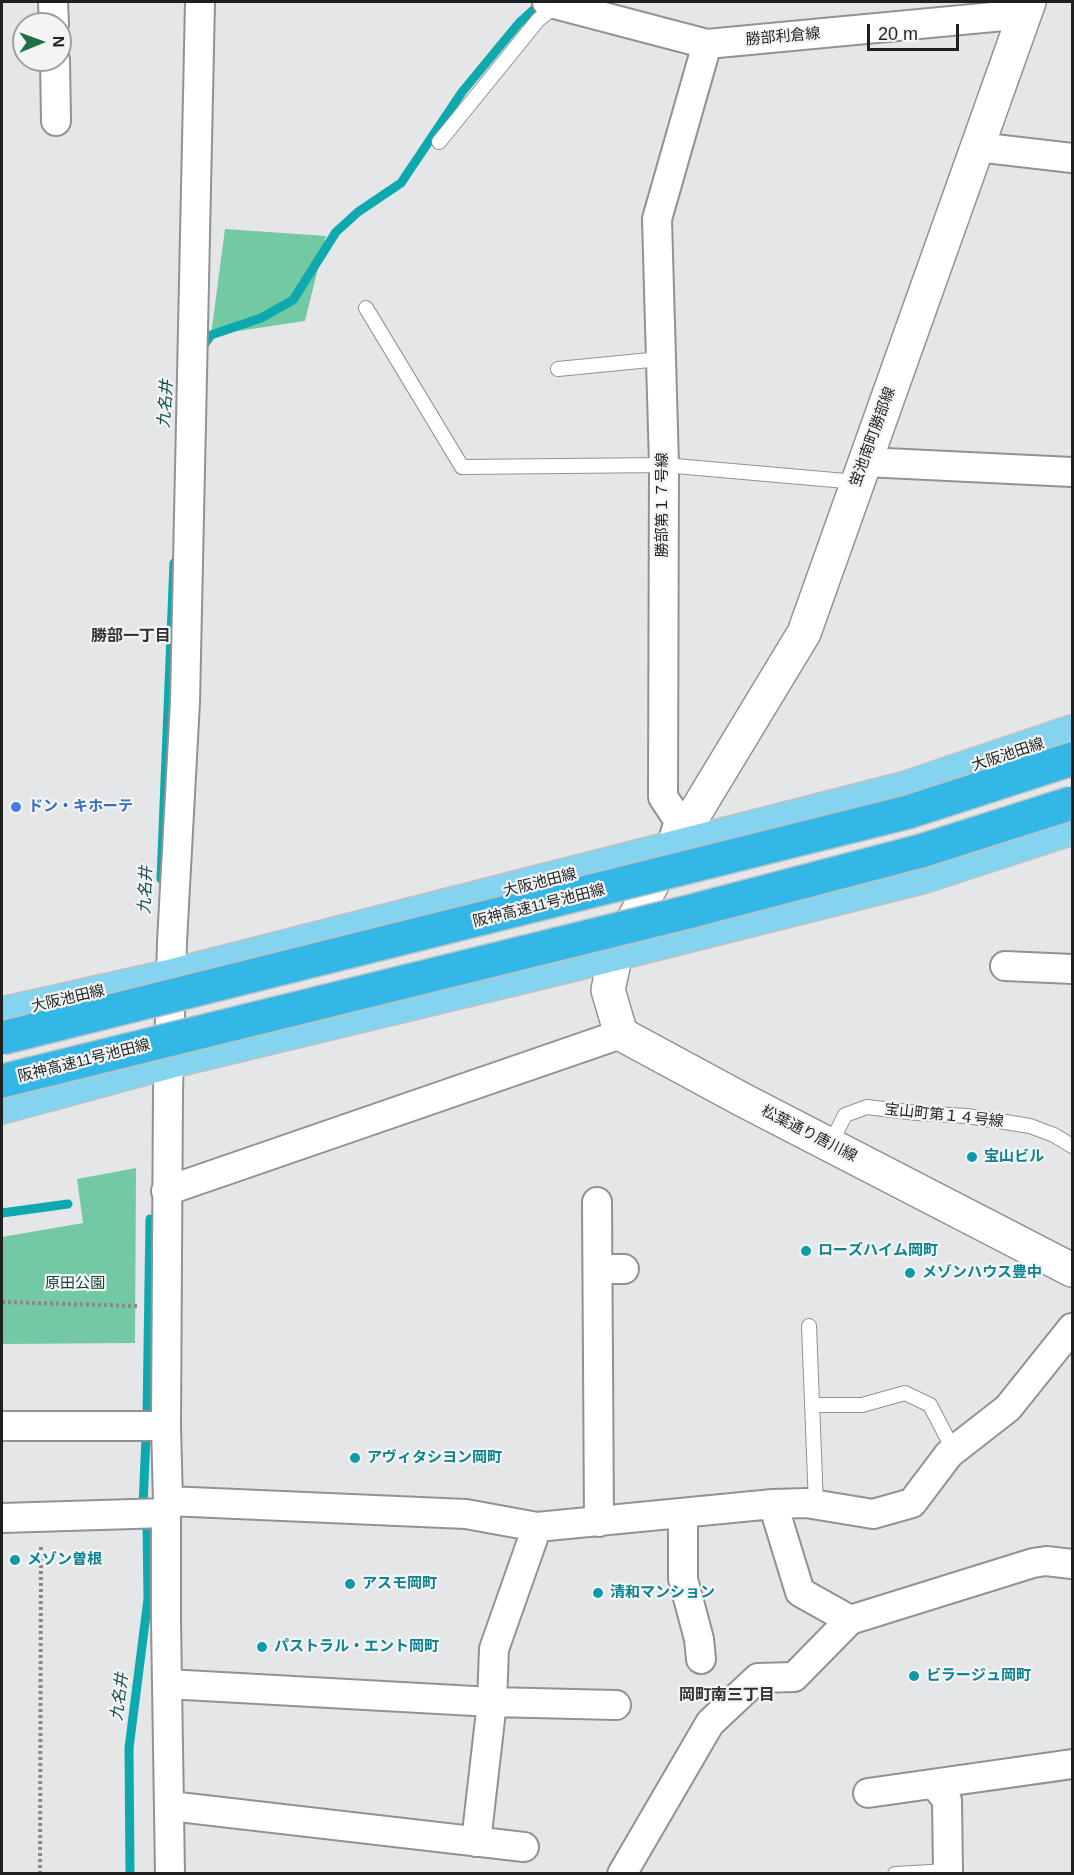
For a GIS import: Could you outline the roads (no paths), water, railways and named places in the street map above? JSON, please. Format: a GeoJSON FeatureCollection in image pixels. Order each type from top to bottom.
{"type":"FeatureCollection","features":[{"type":"Feature","properties":{"kind":"highway","name":"阪神高速11号池田線"},"geometry":{"type":"LineString","coordinates":[[2,1038],[908,812],[1072,759]]}},
{"type":"Feature","properties":{"kind":"highway","name":"阪神高速11号池田線"},"geometry":{"type":"LineString","coordinates":[[2,1081],[688,912],[921,851],[1072,803]]}},
{"type":"Feature","properties":{"kind":"main road","name":"大阪池田線"},"geometry":{"type":"LineString","coordinates":[[2,1014],[171,976],[903,789],[1072,732]]}},
{"type":"Feature","properties":{"kind":"main road"},"geometry":{"type":"LineString","coordinates":[[2,1107],[168,1062],[925,876],[1072,828]]}},
{"type":"Feature","properties":{"kind":"street"},"geometry":{"type":"LineString","coordinates":[[170,1874],[166,1426],[168,1062],[185,702],[200,2]]}},
{"type":"Feature","properties":{"kind":"street","name":"勝部利倉線"},"geometry":{"type":"LineString","coordinates":[[559,4],[707,45],[1027,8]]}},
{"type":"Feature","properties":{"kind":"street","name":"蛍池南町勝部線"},"geometry":{"type":"LineString","coordinates":[[670,850],[692,818],[804,633],[1027,8]]}},
{"type":"Feature","properties":{"kind":"street","name":"勝部第１７号線"},"geometry":{"type":"LineString","coordinates":[[616,953],[670,850],[679,821],[663,797],[664,465],[657,219],[707,45]]}},
{"type":"Feature","properties":{"kind":"street"},"geometry":{"type":"LineString","coordinates":[[55,72],[56,121]]}},
{"type":"Feature","properties":{"kind":"street"},"geometry":{"type":"LineString","coordinates":[[977,147],[1072,158]]}},
{"type":"Feature","properties":{"kind":"street"},"geometry":{"type":"LineString","coordinates":[[861,472],[1072,472]]}},
{"type":"Feature","properties":{"kind":"street"},"geometry":{"type":"LineString","coordinates":[[166,1191],[621,1034],[608,990],[616,953]]}},
{"type":"Feature","properties":{"kind":"street"},"geometry":{"type":"LineString","coordinates":[[1005,966],[1072,969]]}},
{"type":"Feature","properties":{"kind":"street","name":"松葉通り唐川線"},"geometry":{"type":"LineString","coordinates":[[621,1034],[1072,1270]]}},
{"type":"Feature","properties":{"kind":"street"},"geometry":{"type":"LineString","coordinates":[[597,1202],[611,1269],[599,1522]]}},
{"type":"Feature","properties":{"kind":"street"},"geometry":{"type":"LineString","coordinates":[[2,1518],[167,1507],[466,1514],[537,1527],[773,1504],[806,1503],[873,1514],[912,1503],[949,1454],[1008,1408],[1072,1328]]}},
{"type":"Feature","properties":{"kind":"street"},"geometry":{"type":"LineString","coordinates":[[2,1426],[166,1426]]}},
{"type":"Feature","properties":{"kind":"street"},"geometry":{"type":"LineString","coordinates":[[773,1504],[800,1592],[850,1620]]}},
{"type":"Feature","properties":{"kind":"street"},"geometry":{"type":"LineString","coordinates":[[683,1514],[683,1579],[699,1639],[701,1659]]}},
{"type":"Feature","properties":{"kind":"street"},"geometry":{"type":"LineString","coordinates":[[476,1842],[492,1702],[494,1649],[537,1527]]}},
{"type":"Feature","properties":{"kind":"street"},"geometry":{"type":"LineString","coordinates":[[622,1874],[710,1723],[758,1678],[794,1677],[850,1620],[1033,1563],[1046,1561],[1072,1564]]}},
{"type":"Feature","properties":{"kind":"street"},"geometry":{"type":"LineString","coordinates":[[167,1684],[492,1702],[616,1705]]}},
{"type":"Feature","properties":{"kind":"street"},"geometry":{"type":"LineString","coordinates":[[868,1793],[1072,1764]]}},
{"type":"Feature","properties":{"kind":"street"},"geometry":{"type":"LineString","coordinates":[[934,1784],[947,1800],[948,1872]]}},
{"type":"Feature","properties":{"kind":"street"},"geometry":{"type":"LineString","coordinates":[[170,1806],[525,1847]]}},
{"type":"Feature","properties":{"kind":"lane"},"geometry":{"type":"LineString","coordinates":[[439,142],[537,20],[559,4]]}},
{"type":"Feature","properties":{"kind":"lane"},"geometry":{"type":"LineString","coordinates":[[366,308],[462,467],[664,465],[861,472]]}},
{"type":"Feature","properties":{"kind":"lane"},"geometry":{"type":"LineString","coordinates":[[558,369],[660,359]]}},
{"type":"Feature","properties":{"kind":"lane","name":"宝山町第１４号線"},"geometry":{"type":"LineString","coordinates":[[830,1145],[845,1115],[867,1107],[967,1116],[1030,1126],[1054,1135],[1072,1146]]}},
{"type":"Feature","properties":{"kind":"lane"},"geometry":{"type":"LineString","coordinates":[[809,1326],[816,1505]]}},
{"type":"Feature","properties":{"kind":"lane"},"geometry":{"type":"LineString","coordinates":[[812,1405],[862,1405],[905,1393],[930,1405],[954,1451]]}},
{"type":"Feature","properties":{"kind":"lane"},"geometry":{"type":"LineString","coordinates":[[895,1874],[948,1872]]}},
{"type":"Feature","properties":{"kind":"waterway","name":"九名井"},"geometry":{"type":"LineString","coordinates":[[200,351],[211,335],[261,318],[293,300],[336,232],[358,212],[401,183],[462,92],[519,23],[542,2]]}},
{"type":"Feature","properties":{"kind":"waterway","name":"九名井"},"geometry":{"type":"LineString","coordinates":[[161,879],[174,563]]}},
{"type":"Feature","properties":{"kind":"waterway"},"geometry":{"type":"LineString","coordinates":[[2,1213],[68,1204]]}},
{"type":"Feature","properties":{"kind":"waterway","name":"九名井"},"geometry":{"type":"LineString","coordinates":[[147,1415],[150,1219]]}},
{"type":"Feature","properties":{"kind":"waterway","name":"九名井"},"geometry":{"type":"LineString","coordinates":[[139,1506],[143,1506],[146,1437]]}},
{"type":"Feature","properties":{"kind":"waterway","name":"九名井"},"geometry":{"type":"LineString","coordinates":[[130,1874],[129,1748],[148,1599],[147,1524]]}},
{"type":"Feature","properties":{"kind":"place","name":"ドン・キホーテ"},"geometry":{"type":"Point","coordinates":[16,807]}},
{"type":"Feature","properties":{"kind":"place","name":"宝山ビル"},"geometry":{"type":"Point","coordinates":[972,1157]}},
{"type":"Feature","properties":{"kind":"place","name":"ローズハイム岡町"},"geometry":{"type":"Point","coordinates":[806,1251]}},
{"type":"Feature","properties":{"kind":"place","name":"メゾンハウス豊中"},"geometry":{"type":"Point","coordinates":[910,1273]}},
{"type":"Feature","properties":{"kind":"place","name":"アヴィタシヨン岡町"},"geometry":{"type":"Point","coordinates":[355,1458]}},
{"type":"Feature","properties":{"kind":"place","name":"メゾン曽根"},"geometry":{"type":"Point","coordinates":[15,1560]}},
{"type":"Feature","properties":{"kind":"place","name":"アスモ岡町"},"geometry":{"type":"Point","coordinates":[350,1584]}},
{"type":"Feature","properties":{"kind":"place","name":"清和マンション"},"geometry":{"type":"Point","coordinates":[598,1593]}},
{"type":"Feature","properties":{"kind":"place","name":"パストラル・エント岡町"},"geometry":{"type":"Point","coordinates":[262,1647]}},
{"type":"Feature","properties":{"kind":"place","name":"ビラージュ岡町"},"geometry":{"type":"Point","coordinates":[914,1676]}},
{"type":"Feature","properties":{"kind":"district","name":"勝部一丁目"},"geometry":{"type":"Point","coordinates":[131,637]}},
{"type":"Feature","properties":{"kind":"district","name":"岡町南三丁目"},"geometry":{"type":"Point","coordinates":[727,1696]}},
{"type":"Feature","properties":{"kind":"park label","name":"原田公園"},"geometry":{"type":"Point","coordinates":[75,1284]}}]}
